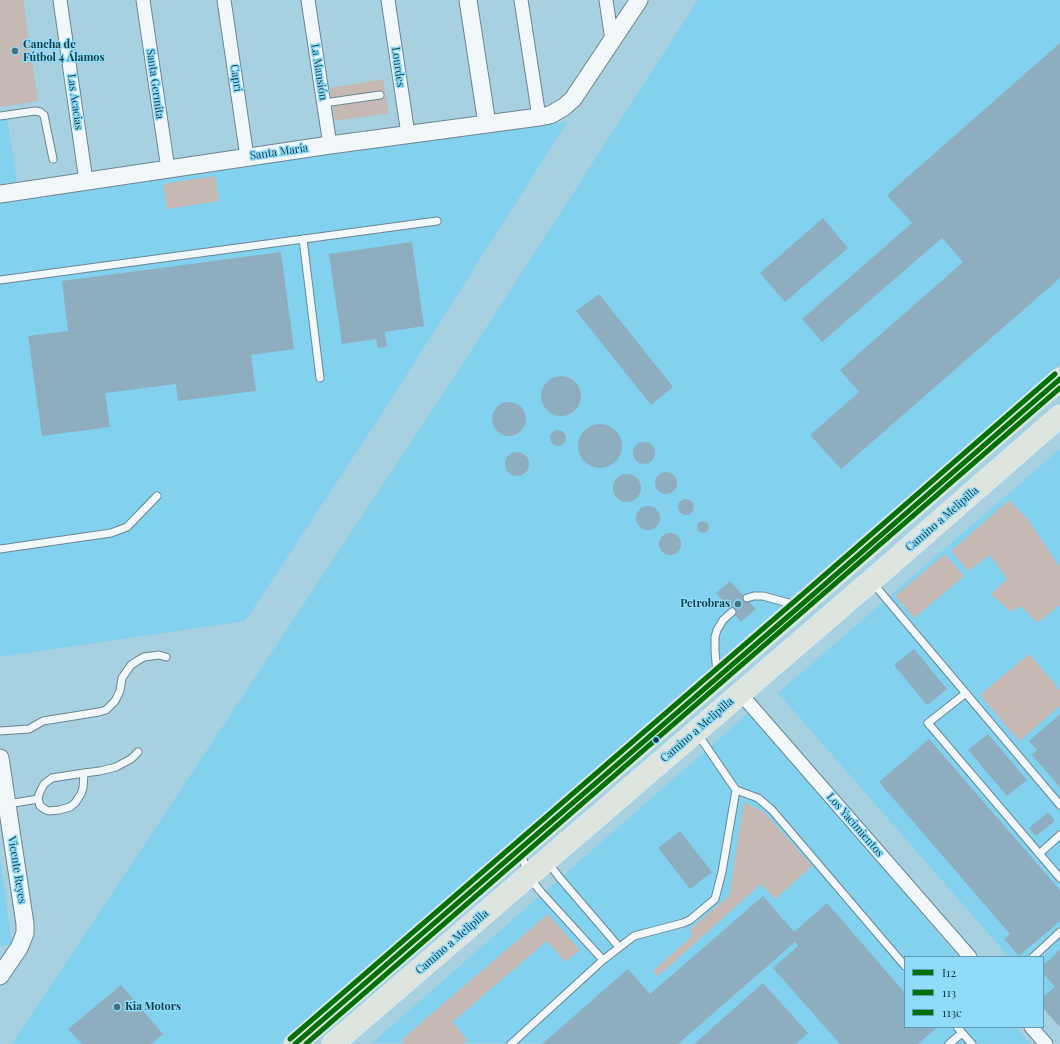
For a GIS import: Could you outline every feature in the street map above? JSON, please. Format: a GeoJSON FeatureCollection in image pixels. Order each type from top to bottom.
{"type":"FeatureCollection","features":[{"type":"Feature","properties":{"kind":"main road","name":"Camino a Melipilla"},"geometry":{"type":"LineString","coordinates":[[332,1037],[520,848],[1060,379]]}},
{"type":"Feature","properties":{"kind":"main road","name":"Camino a Melipilla"},"geometry":{"type":"LineString","coordinates":[[295,1044],[332,1037],[528,876],[1060,416]]}},
{"type":"Feature","properties":{"kind":"main road"},"geometry":{"type":"LineString","coordinates":[[989,441],[1007,462]]}},
{"type":"Feature","properties":{"kind":"street","name":"Las Acacias"},"geometry":{"type":"LineString","coordinates":[[60,0],[86,181]]}},
{"type":"Feature","properties":{"kind":"street","name":"Santa Germita"},"geometry":{"type":"LineString","coordinates":[[142,0],[168,169]]}},
{"type":"Feature","properties":{"kind":"street","name":"Capri"},"geometry":{"type":"LineString","coordinates":[[224,0],[248,157]]}},
{"type":"Feature","properties":{"kind":"street","name":"La Mansión"},"geometry":{"type":"LineString","coordinates":[[308,0],[330,145]]}},
{"type":"Feature","properties":{"kind":"street","name":"Lourdes"},"geometry":{"type":"LineString","coordinates":[[388,0],[408,134]]}},
{"type":"Feature","properties":{"kind":"street"},"geometry":{"type":"LineString","coordinates":[[468,0],[486,124]]}},
{"type":"Feature","properties":{"kind":"street"},"geometry":{"type":"LineString","coordinates":[[521,0],[539,117]]}},
{"type":"Feature","properties":{"kind":"street"},"geometry":{"type":"LineString","coordinates":[[606,0],[612,40]]}},
{"type":"Feature","properties":{"kind":"street","name":"Santa María"},"geometry":{"type":"LineString","coordinates":[[0,194],[330,145],[550,115],[564,107],[573,99],[639,0]]}},
{"type":"Feature","properties":{"kind":"street","name":"Los Yacimientos"},"geometry":{"type":"LineString","coordinates":[[740,693],[969,956]]}},
{"type":"Feature","properties":{"kind":"street","name":"Vicente Reyes"},"geometry":{"type":"LineString","coordinates":[[0,758],[25,924],[25,933],[19,948],[0,976]]}},
{"type":"Feature","properties":{"kind":"street"},"geometry":{"type":"LineString","coordinates":[[1032,1028],[1046,1044]]}},
{"type":"Feature","properties":{"kind":"lane"},"geometry":{"type":"LineString","coordinates":[[324,103],[380,95]]}},
{"type":"Feature","properties":{"kind":"lane"},"geometry":{"type":"LineString","coordinates":[[0,116],[40,112],[44,116],[53,158]]}},
{"type":"Feature","properties":{"kind":"lane"},"geometry":{"type":"LineString","coordinates":[[0,280],[437,221]]}},
{"type":"Feature","properties":{"kind":"lane"},"geometry":{"type":"LineString","coordinates":[[303,239],[320,378]]}},
{"type":"Feature","properties":{"kind":"lane"},"geometry":{"type":"LineString","coordinates":[[0,548],[111,533],[127,527],[157,496]]}},
{"type":"Feature","properties":{"kind":"lane"},"geometry":{"type":"LineString","coordinates":[[871,581],[1060,805]]}},
{"type":"Feature","properties":{"kind":"lane"},"geometry":{"type":"LineString","coordinates":[[747,598],[763,596],[800,606]]}},
{"type":"Feature","properties":{"kind":"lane"},"geometry":{"type":"LineString","coordinates":[[718,677],[714,651],[715,636],[723,620],[732,612]]}},
{"type":"Feature","properties":{"kind":"lane"},"geometry":{"type":"LineString","coordinates":[[0,731],[28,729],[43,721],[106,710],[115,701],[120,691],[122,678],[131,665],[144,657],[166,657]]}},
{"type":"Feature","properties":{"kind":"lane"},"geometry":{"type":"LineString","coordinates":[[966,693],[928,723],[1060,878]]}},
{"type":"Feature","properties":{"kind":"lane"},"geometry":{"type":"LineString","coordinates":[[696,732],[736,790],[758,798],[772,810],[904,965]]}},
{"type":"Feature","properties":{"kind":"lane"},"geometry":{"type":"LineString","coordinates":[[84,773],[83,788],[75,803],[59,810],[46,810],[40,806],[38,799],[41,788],[52,778],[116,767],[123,764],[138,752]]}},
{"type":"Feature","properties":{"kind":"lane"},"geometry":{"type":"LineString","coordinates":[[511,1044],[603,960],[634,936],[690,920],[715,899],[722,872],[736,790]]}},
{"type":"Feature","properties":{"kind":"lane"},"geometry":{"type":"LineString","coordinates":[[7,804],[38,799]]}},
{"type":"Feature","properties":{"kind":"lane"},"geometry":{"type":"LineString","coordinates":[[1039,854],[1060,836]]}},
{"type":"Feature","properties":{"kind":"lane"},"geometry":{"type":"LineString","coordinates":[[520,848],[528,876],[603,960]]}},
{"type":"Feature","properties":{"kind":"lane"},"geometry":{"type":"LineString","coordinates":[[546,860],[619,947]]}},
{"type":"Feature","properties":{"kind":"lane"},"geometry":{"type":"LineString","coordinates":[[1034,956],[1060,932]]}},
{"type":"Feature","properties":{"kind":"lane"},"geometry":{"type":"LineString","coordinates":[[949,1044],[960,1030],[972,1044]]}},
{"type":"Feature","properties":{"kind":"shaded area","name":"Cancha de Fútbol 4 Álamos"},"geometry":{"type":"Polygon","coordinates":[[[0,0],[23,0],[38,101],[0,107],[0,0]]]}},
{"type":"Feature","properties":{"kind":"shaded area"},"geometry":{"type":"Polygon","coordinates":[[[698,0],[1060,0],[1060,365],[795,594],[280,1044],[12,1044],[453,379],[698,0]]]}},
{"type":"Feature","properties":{"kind":"shaded area"},"geometry":{"type":"Polygon","coordinates":[[[383,79],[389,113],[335,121],[330,88],[383,79]]]}},
{"type":"Feature","properties":{"kind":"shaded area"},"geometry":{"type":"Polygon","coordinates":[[[7,118],[17,182],[0,184],[0,119],[7,118]]]}},
{"type":"Feature","properties":{"kind":"shaded area"},"geometry":{"type":"Polygon","coordinates":[[[567,122],[374,426],[245,621],[0,657],[0,200],[567,122]]]}},
{"type":"Feature","properties":{"kind":"shaded area"},"geometry":{"type":"Polygon","coordinates":[[[215,176],[219,201],[167,209],[163,184],[215,176]]]}},
{"type":"Feature","properties":{"kind":"shaded area"},"geometry":{"type":"Polygon","coordinates":[[[1060,449],[1060,1016],[1044,997],[1044,956],[1008,956],[778,693],[1060,449]]]}},
{"type":"Feature","properties":{"kind":"shaded area"},"geometry":{"type":"Polygon","coordinates":[[[1009,500],[1028,520],[1060,567],[1060,605],[1037,623],[1021,606],[1011,612],[991,594],[1007,579],[990,555],[968,571],[951,551],[1009,500]]]}},
{"type":"Feature","properties":{"kind":"shaded area"},"geometry":{"type":"Polygon","coordinates":[[[945,554],[964,576],[914,618],[895,596],[945,554]]]}},
{"type":"Feature","properties":{"kind":"shaded area"},"geometry":{"type":"Polygon","coordinates":[[[1029,654],[1060,690],[1060,706],[1019,741],[980,695],[1029,654]]]}},
{"type":"Feature","properties":{"kind":"shaded area"},"geometry":{"type":"Polygon","coordinates":[[[751,711],[957,956],[904,956],[904,1028],[1017,1028],[1030,1044],[372,1043],[751,711]]]}},
{"type":"Feature","properties":{"kind":"shaded area"},"geometry":{"type":"Polygon","coordinates":[[[744,802],[764,812],[812,866],[775,899],[761,884],[658,976],[653,971],[692,936],[690,929],[729,896],[744,802]]]}},
{"type":"Feature","properties":{"kind":"shaded area"},"geometry":{"type":"Polygon","coordinates":[[[0,859],[12,944],[0,946],[0,859]]]}},
{"type":"Feature","properties":{"kind":"shaded area"},"geometry":{"type":"Polygon","coordinates":[[[548,914],[580,950],[565,962],[547,941],[452,1022],[467,1040],[463,1044],[404,1044],[401,1040],[548,914]]]}},
{"type":"Feature","properties":{"kind":"building"},"geometry":{"type":"Polygon","coordinates":[[[1060,43],[1060,278],[841,469],[810,435],[859,392],[840,370],[963,262],[942,238],[822,342],[802,319],[912,223],[887,195],[1060,43]]]}},
{"type":"Feature","properties":{"kind":"building"},"geometry":{"type":"Polygon","coordinates":[[[823,218],[848,248],[785,302],[760,273],[823,218]]]}},
{"type":"Feature","properties":{"kind":"building"},"geometry":{"type":"Polygon","coordinates":[[[412,242],[424,326],[385,332],[387,347],[378,348],[376,339],[342,344],[329,254],[412,242]]]}},
{"type":"Feature","properties":{"kind":"building"},"geometry":{"type":"Polygon","coordinates":[[[281,252],[294,349],[251,355],[256,391],[178,401],[176,384],[105,393],[110,427],[42,436],[28,336],[68,331],[62,281],[281,252]]]}},
{"type":"Feature","properties":{"kind":"building"},"geometry":{"type":"Polygon","coordinates":[[[599,294],[673,387],[651,405],[576,311],[599,294]]]}},
{"type":"Feature","properties":{"kind":"building"},"geometry":{"type":"Polygon","coordinates":[[[565,376],[572,379],[578,385],[581,396],[580,404],[572,413],[565,416],[557,416],[550,413],[542,404],[541,392],[544,385],[553,377],[565,376]]]}},
{"type":"Feature","properties":{"kind":"building"},"geometry":{"type":"Polygon","coordinates":[[[512,402],[521,407],[525,412],[525,426],[521,431],[516,435],[506,436],[502,435],[493,426],[492,416],[493,412],[502,403],[512,402]]]}},
{"type":"Feature","properties":{"kind":"building"},"geometry":{"type":"Polygon","coordinates":[[[600,424],[612,428],[618,434],[622,446],[618,458],[612,464],[600,468],[588,464],[582,458],[578,446],[582,434],[588,428],[600,424]]]}},
{"type":"Feature","properties":{"kind":"building"},"geometry":{"type":"Polygon","coordinates":[[[558,430],[564,432],[566,438],[564,444],[558,446],[552,444],[550,438],[552,432],[558,430]]]}},
{"type":"Feature","properties":{"kind":"building"},"geometry":{"type":"Polygon","coordinates":[[[644,442],[652,445],[655,453],[652,461],[644,464],[636,461],[633,453],[636,445],[644,442]]]}},
{"type":"Feature","properties":{"kind":"building"},"geometry":{"type":"Polygon","coordinates":[[[517,452],[526,455],[529,464],[526,473],[517,476],[508,473],[505,464],[508,455],[517,452]]]}},
{"type":"Feature","properties":{"kind":"building"},"geometry":{"type":"Polygon","coordinates":[[[666,472],[674,475],[677,483],[674,491],[666,494],[658,491],[655,483],[658,475],[666,472]]]}},
{"type":"Feature","properties":{"kind":"building"},"geometry":{"type":"Polygon","coordinates":[[[627,474],[637,478],[641,488],[637,498],[627,502],[617,498],[613,488],[617,478],[627,474]]]}},
{"type":"Feature","properties":{"kind":"building"},"geometry":{"type":"Polygon","coordinates":[[[686,499],[692,501],[694,507],[692,513],[686,515],[680,513],[678,507],[680,501],[686,499]]]}},
{"type":"Feature","properties":{"kind":"building"},"geometry":{"type":"Polygon","coordinates":[[[648,506],[653,507],[659,513],[659,523],[653,529],[648,530],[643,529],[637,523],[636,518],[637,513],[643,507],[648,506]]]}},
{"type":"Feature","properties":{"kind":"building"},"geometry":{"type":"Polygon","coordinates":[[[703,521],[707,523],[709,527],[707,531],[703,533],[699,531],[697,527],[699,523],[703,521]]]}},
{"type":"Feature","properties":{"kind":"building"},"geometry":{"type":"Polygon","coordinates":[[[670,533],[678,536],[681,544],[678,552],[670,555],[662,552],[659,544],[662,536],[670,533]]]}},
{"type":"Feature","properties":{"kind":"building","name":"Petrobras"},"geometry":{"type":"Polygon","coordinates":[[[730,581],[756,609],[741,622],[716,593],[730,581]]]}},
{"type":"Feature","properties":{"kind":"building"},"geometry":{"type":"Polygon","coordinates":[[[914,649],[947,689],[927,705],[894,665],[914,649]]]}},
{"type":"Feature","properties":{"kind":"building"},"geometry":{"type":"Polygon","coordinates":[[[1060,714],[1060,787],[1032,755],[1037,750],[1029,741],[1060,714]]]}},
{"type":"Feature","properties":{"kind":"building"},"geometry":{"type":"Polygon","coordinates":[[[988,734],[1027,780],[1007,796],[968,750],[988,734]]]}},
{"type":"Feature","properties":{"kind":"building"},"geometry":{"type":"Polygon","coordinates":[[[929,739],[1060,890],[1060,921],[1019,956],[1004,939],[1010,934],[879,782],[929,739]]]}},
{"type":"Feature","properties":{"kind":"building"},"geometry":{"type":"Polygon","coordinates":[[[1048,812],[1055,821],[1036,836],[1029,828],[1048,812]]]}},
{"type":"Feature","properties":{"kind":"building"},"geometry":{"type":"Polygon","coordinates":[[[680,831],[712,872],[690,889],[658,848],[680,831]]]}},
{"type":"Feature","properties":{"kind":"building"},"geometry":{"type":"Polygon","coordinates":[[[763,896],[794,932],[827,903],[904,992],[904,1028],[936,1028],[918,1044],[840,1044],[773,968],[798,946],[795,942],[678,1044],[542,1044],[628,969],[650,994],[763,896]]]}},
{"type":"Feature","properties":{"kind":"building"},"geometry":{"type":"Polygon","coordinates":[[[1060,950],[1060,1027],[1044,1009],[1044,996],[1055,987],[1044,974],[1044,964],[1060,950]]]}},
{"type":"Feature","properties":{"kind":"building"},"geometry":{"type":"Polygon","coordinates":[[[763,983],[808,1033],[796,1044],[694,1044],[763,983]]]}},
{"type":"Feature","properties":{"kind":"building","name":"Kia Motors"},"geometry":{"type":"Polygon","coordinates":[[[121,985],[163,1034],[151,1044],[82,1044],[68,1029],[121,985]]]}},
{"type":"Feature","properties":{"kind":"transit line","name":"113c"},"geometry":{"type":"LineString","coordinates":[[290,1039],[1055,374]]}},
{"type":"Feature","properties":{"kind":"transit line","name":"I12"},"geometry":{"type":"LineString","coordinates":[[295,1044],[1060,379]]}},
{"type":"Feature","properties":{"kind":"transit line","name":"113"},"geometry":{"type":"LineString","coordinates":[[306,1044],[1060,388]]}},
{"type":"Feature","properties":{"kind":"place","name":"Cancha de Fútbol 4 Álamos"},"geometry":{"type":"Point","coordinates":[15,51]}},
{"type":"Feature","properties":{"kind":"place","name":"Petrobras"},"geometry":{"type":"Point","coordinates":[738,604]}},
{"type":"Feature","properties":{"kind":"place","name":"Kia Motors"},"geometry":{"type":"Point","coordinates":[117,1007]}}]}
